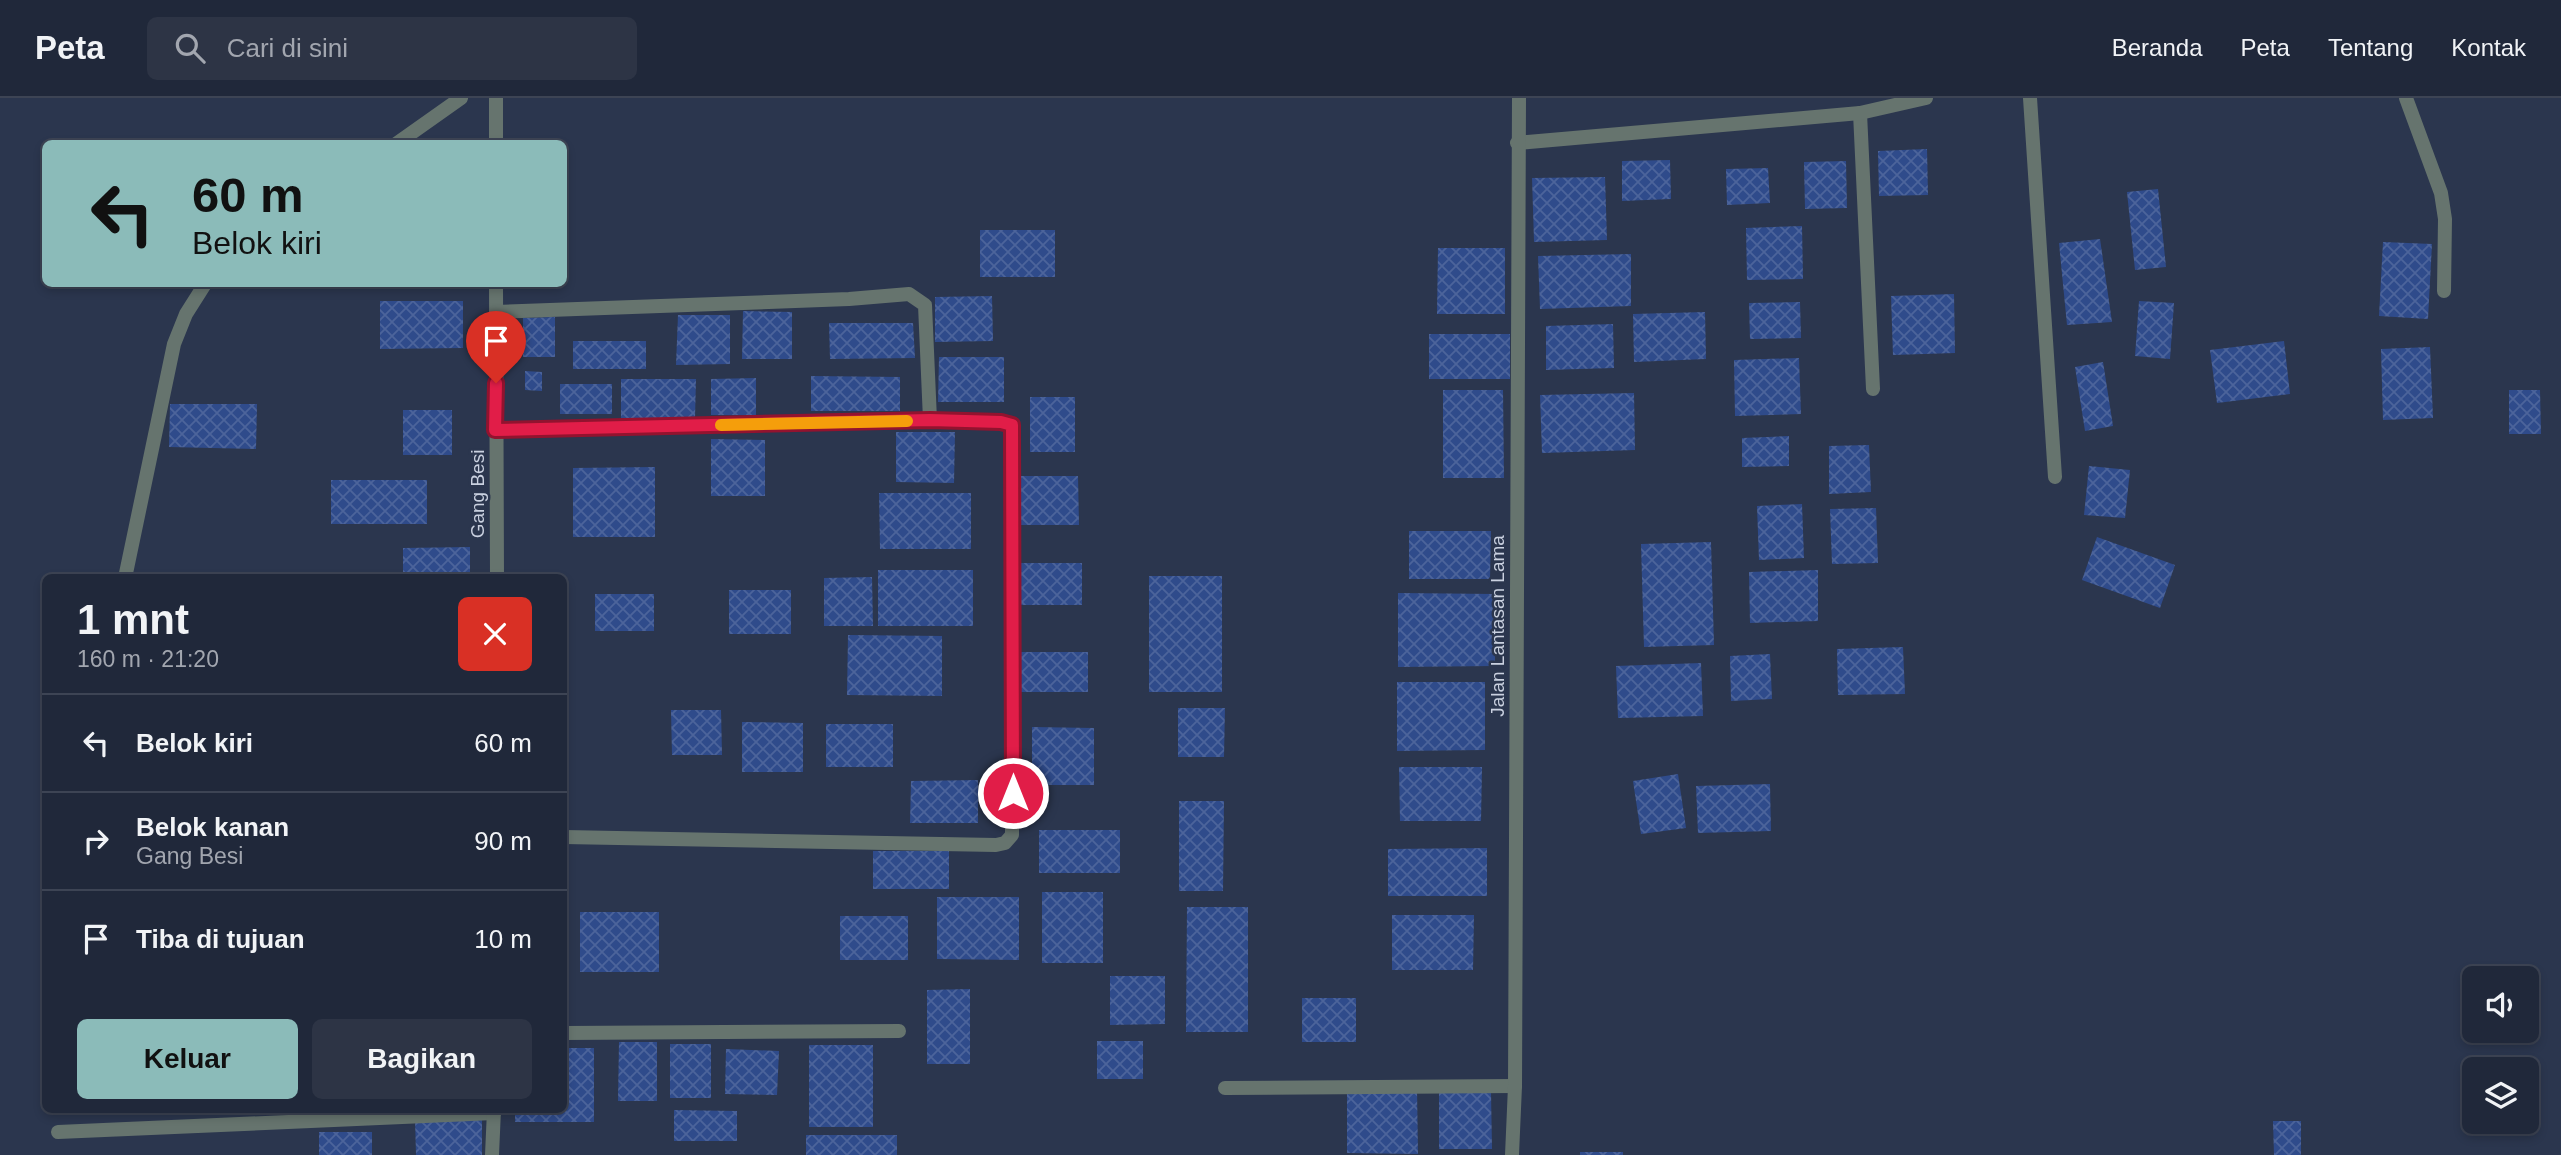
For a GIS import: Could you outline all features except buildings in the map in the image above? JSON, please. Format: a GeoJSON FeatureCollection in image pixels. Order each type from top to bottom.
{"type":"FeatureCollection","features":[{"type":"Feature","properties":{"kind":"street"},"geometry":{"type":"LineString","coordinates":[[402,140],[461,98]]}},
{"type":"Feature","properties":{"kind":"street"},"geometry":{"type":"LineString","coordinates":[[496,98],[496,140]]}},
{"type":"Feature","properties":{"kind":"street","name":"Jalan Lantasan Lama"},"geometry":{"type":"LineString","coordinates":[[1512,1155],[1515,1086],[1519,98]]}},
{"type":"Feature","properties":{"kind":"street"},"geometry":{"type":"LineString","coordinates":[[1517,143],[1860,113],[1926,98]]}},
{"type":"Feature","properties":{"kind":"street"},"geometry":{"type":"LineString","coordinates":[[2029,98],[2055,477]]}},
{"type":"Feature","properties":{"kind":"street"},"geometry":{"type":"LineString","coordinates":[[2406,98],[2441,193],[2445,219],[2444,291]]}},
{"type":"Feature","properties":{"kind":"street"},"geometry":{"type":"LineString","coordinates":[[1860,113],[1873,389]]}},
{"type":"Feature","properties":{"kind":"street"},"geometry":{"type":"LineString","coordinates":[[126,574],[174,344],[186,314],[203,287]]}},
{"type":"Feature","properties":{"kind":"street","name":"Gang Besi"},"geometry":{"type":"LineString","coordinates":[[496,287],[497,574]]}},
{"type":"Feature","properties":{"kind":"street"},"geometry":{"type":"LineString","coordinates":[[496,312],[849,299],[909,294],[925,305],[930,420]]}},
{"type":"Feature","properties":{"kind":"street"},"geometry":{"type":"LineString","coordinates":[[495,430],[930,420],[1001,422],[1012,425],[1012,835],[1005,843],[996,845],[567,837]]}},
{"type":"Feature","properties":{"kind":"street"},"geometry":{"type":"LineString","coordinates":[[567,1033],[899,1031]]}},
{"type":"Feature","properties":{"kind":"street"},"geometry":{"type":"LineString","coordinates":[[1225,1088],[1515,1086]]}},
{"type":"Feature","properties":{"kind":"street"},"geometry":{"type":"LineString","coordinates":[[58,1132],[452,1113]]}},
{"type":"Feature","properties":{"kind":"street"},"geometry":{"type":"LineString","coordinates":[[492,1155],[494,1113]]}},
{"type":"Feature","properties":{"kind":"slow traffic"},"geometry":{"type":"LineString","coordinates":[[721,425],[907,421]]}},
{"type":"Feature","properties":{"kind":"route"},"geometry":{"type":"LineString","coordinates":[[496,383],[495,430],[930,420],[1001,422],[1012,425],[1013,793]]}}]}
